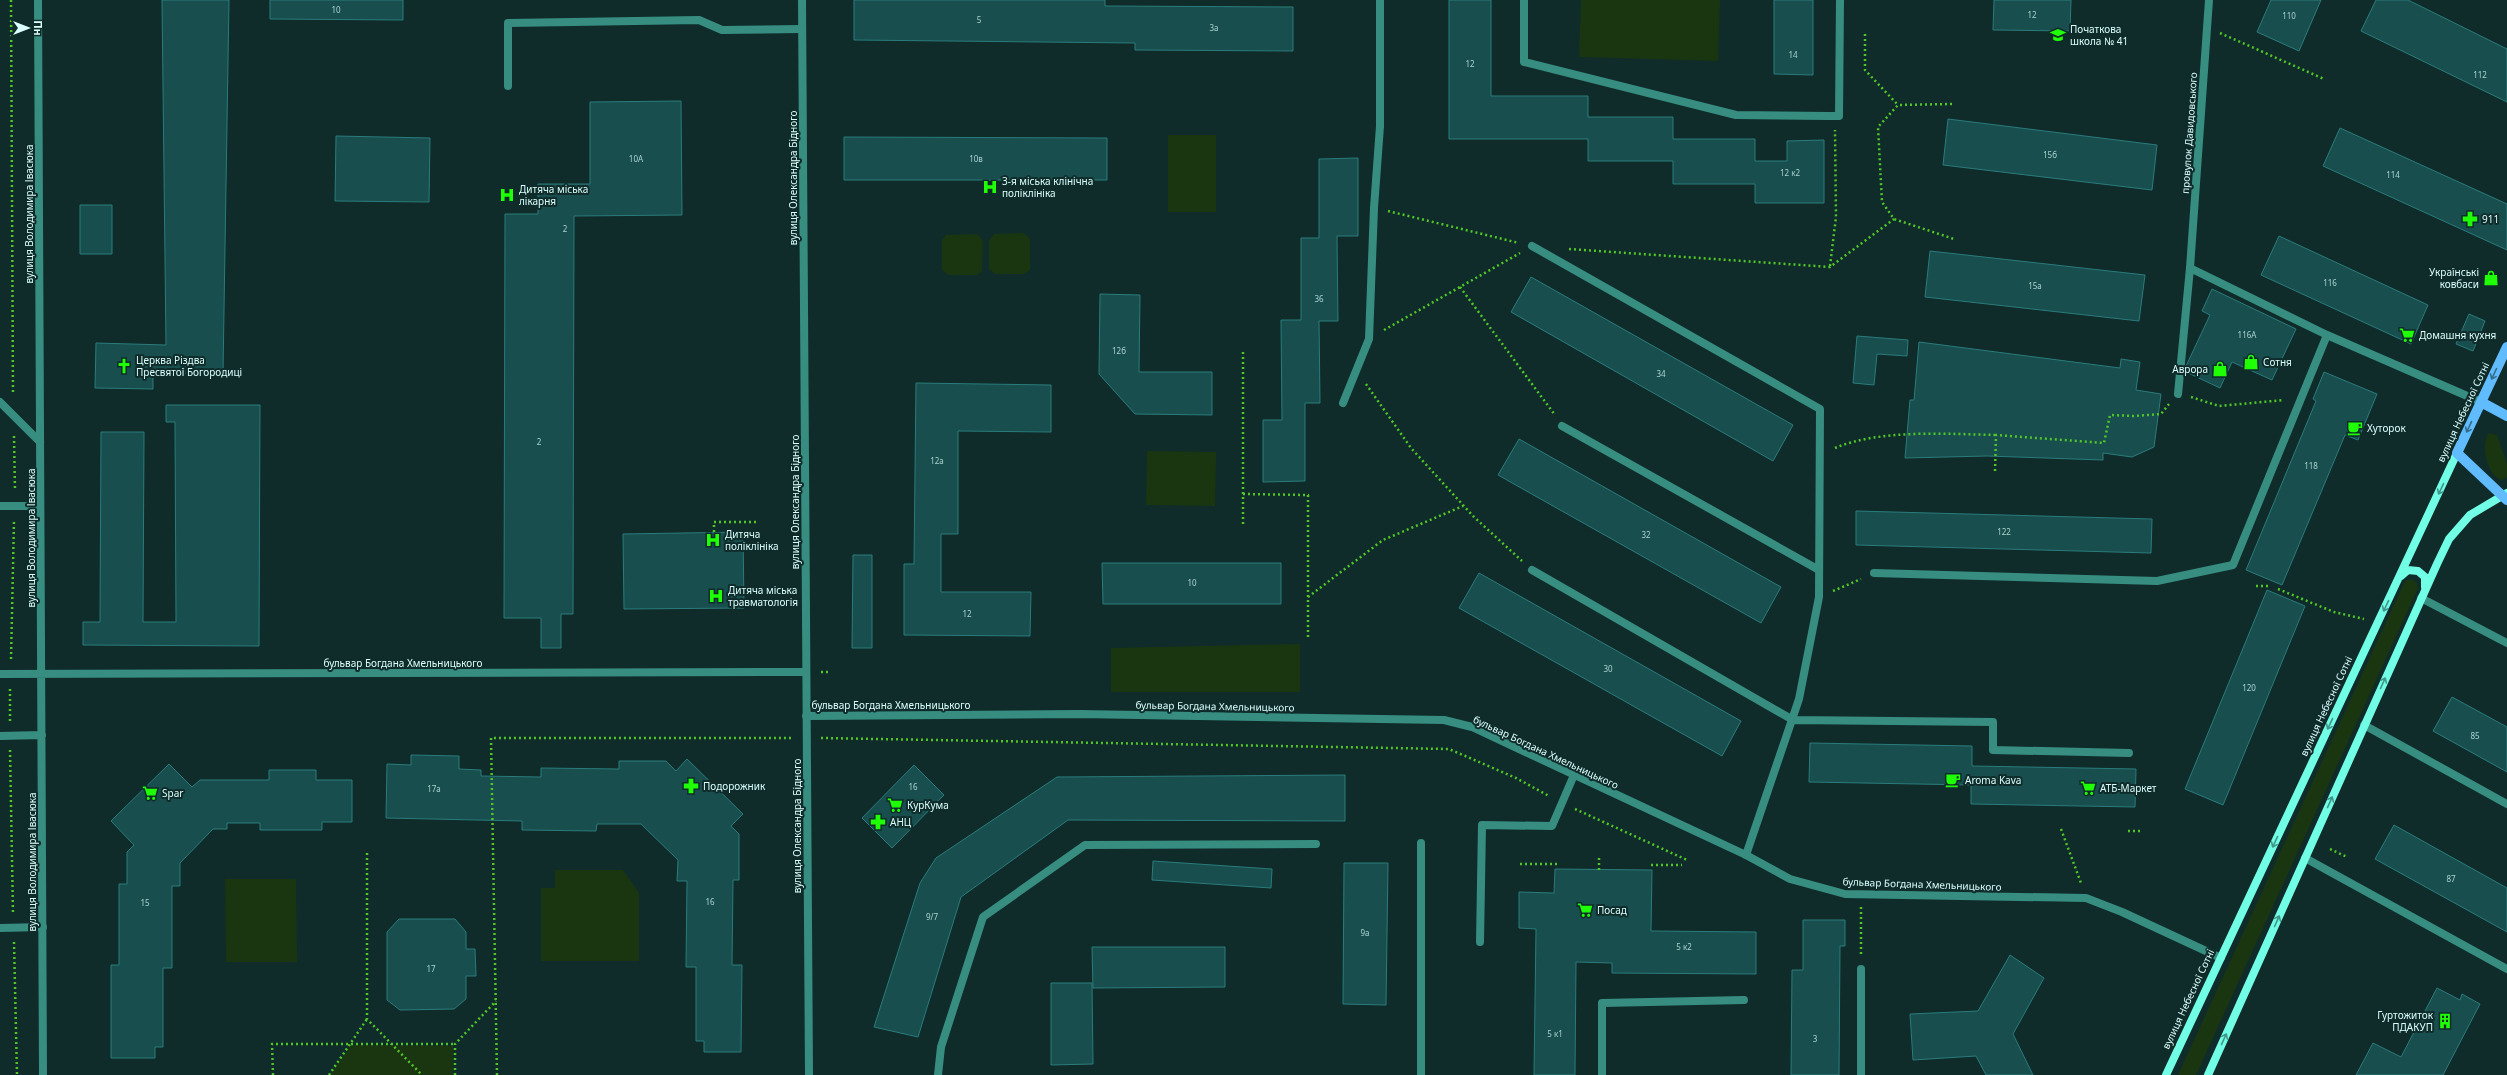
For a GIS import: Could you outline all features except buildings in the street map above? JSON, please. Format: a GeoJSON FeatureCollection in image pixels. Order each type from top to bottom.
{"type":"FeatureCollection","features":[{"type":"Feature","properties":{"kind":"main road","name":"вулиця Небесної Сотні"},"geometry":{"type":"LineString","coordinates":[[2457,453],[2507,347]]}},
{"type":"Feature","properties":{"kind":"main road"},"geometry":{"type":"LineString","coordinates":[[2481,402],[2507,416]]}},
{"type":"Feature","properties":{"kind":"main road"},"geometry":{"type":"LineString","coordinates":[[2457,453],[2505,497]]}},
{"type":"Feature","properties":{"kind":"street","name":"вулиця Володимира Івасюка"},"geometry":{"type":"LineString","coordinates":[[38,0],[43,1075]]}},
{"type":"Feature","properties":{"kind":"street","name":"вулиця Олександра Бідного"},"geometry":{"type":"LineString","coordinates":[[802,0],[809,1075]]}},
{"type":"Feature","properties":{"kind":"street"},"geometry":{"type":"LineString","coordinates":[[1343,403],[1369,339],[1374,208],[1380,126],[1380,0]]}},
{"type":"Feature","properties":{"kind":"street"},"geometry":{"type":"LineString","coordinates":[[1524,0],[1524,62],[1736,115],[1829,116],[1839,116],[1840,0]]}},
{"type":"Feature","properties":{"kind":"street","name":"провулок Давидовського"},"geometry":{"type":"LineString","coordinates":[[2178,394],[2190,268],[2209,0]]}},
{"type":"Feature","properties":{"kind":"street"},"geometry":{"type":"LineString","coordinates":[[508,86],[508,22],[700,20],[722,30],[802,29]]}},
{"type":"Feature","properties":{"kind":"street"},"geometry":{"type":"LineString","coordinates":[[1532,246],[1820,409],[1819,597],[1800,699],[1746,855]]}},
{"type":"Feature","properties":{"kind":"street"},"geometry":{"type":"LineString","coordinates":[[2190,268],[2327,335],[2481,402]]}},
{"type":"Feature","properties":{"kind":"street"},"geometry":{"type":"LineString","coordinates":[[1874,573],[2157,581],[2233,565],[2327,335]]}},
{"type":"Feature","properties":{"kind":"street"},"geometry":{"type":"LineString","coordinates":[[0,402],[40,442]]}},
{"type":"Feature","properties":{"kind":"street"},"geometry":{"type":"LineString","coordinates":[[1562,426],[1819,570]]}},
{"type":"Feature","properties":{"kind":"street","name":"вулиця Небесної Сотні"},"geometry":{"type":"LineString","coordinates":[[2166,1075],[2457,453]]}},
{"type":"Feature","properties":{"kind":"street"},"geometry":{"type":"LineString","coordinates":[[2208,1075],[2437,564],[2458,527],[2470,515],[2505,497]]}},
{"type":"Feature","properties":{"kind":"street"},"geometry":{"type":"LineString","coordinates":[[0,506],[40,506]]}},
{"type":"Feature","properties":{"kind":"street"},"geometry":{"type":"LineString","coordinates":[[1532,570],[1793,720],[1993,722],[1992,750],[2129,753]]}},
{"type":"Feature","properties":{"kind":"street"},"geometry":{"type":"LineString","coordinates":[[2399,577],[2408,570],[2418,571],[2425,577],[2425,590]]}},
{"type":"Feature","properties":{"kind":"street"},"geometry":{"type":"LineString","coordinates":[[2421,598],[2507,643]]}},
{"type":"Feature","properties":{"kind":"street","name":"бульвар Богдана Хмельницького"},"geometry":{"type":"LineString","coordinates":[[0,674],[806,672]]}},
{"type":"Feature","properties":{"kind":"street","name":"бульвар Богдана Хмельницького"},"geometry":{"type":"LineString","coordinates":[[806,716],[1079,714],[1444,720],[1472,727],[1746,855],[1790,878],[1845,894],[2086,898],[2122,912],[2221,958]]}},
{"type":"Feature","properties":{"kind":"street"},"geometry":{"type":"LineString","coordinates":[[2364,725],[2507,804]]}},
{"type":"Feature","properties":{"kind":"street"},"geometry":{"type":"LineString","coordinates":[[0,736],[42,735]]}},
{"type":"Feature","properties":{"kind":"street"},"geometry":{"type":"LineString","coordinates":[[1480,942],[1482,825],[1552,826],[1574,775]]}},
{"type":"Feature","properties":{"kind":"street"},"geometry":{"type":"LineString","coordinates":[[1421,843],[1421,1075]]}},
{"type":"Feature","properties":{"kind":"street"},"geometry":{"type":"LineString","coordinates":[[938,1075],[941,1047],[983,917],[1084,845],[1316,844]]}},
{"type":"Feature","properties":{"kind":"street"},"geometry":{"type":"LineString","coordinates":[[2305,858],[2507,969]]}},
{"type":"Feature","properties":{"kind":"street"},"geometry":{"type":"LineString","coordinates":[[0,928],[42,927]]}},
{"type":"Feature","properties":{"kind":"street"},"geometry":{"type":"LineString","coordinates":[[1861,969],[1861,1075]]}},
{"type":"Feature","properties":{"kind":"street"},"geometry":{"type":"LineString","coordinates":[[1602,1075],[1602,1003],[1744,1000]]}},
{"type":"Feature","properties":{"kind":"path"},"geometry":{"type":"LineString","coordinates":[[11,0],[13,416],[15,506],[10,674],[10,736],[16,1075]]}},
{"type":"Feature","properties":{"kind":"path"},"geometry":{"type":"LineString","coordinates":[[2207,27],[2324,79]]}},
{"type":"Feature","properties":{"kind":"path"},"geometry":{"type":"LineString","coordinates":[[1865,34],[1865,70],[1898,105]]}},
{"type":"Feature","properties":{"kind":"path"},"geometry":{"type":"LineString","coordinates":[[1952,104],[1898,105],[1878,127],[1882,202],[1894,219],[1954,239]]}},
{"type":"Feature","properties":{"kind":"path"},"geometry":{"type":"LineString","coordinates":[[1829,116],[1836,134],[1836,217],[1830,267]]}},
{"type":"Feature","properties":{"kind":"path"},"geometry":{"type":"LineString","coordinates":[[1374,208],[1532,246]]}},
{"type":"Feature","properties":{"kind":"path"},"geometry":{"type":"LineString","coordinates":[[1564,248],[1830,267],[1894,219]]}},
{"type":"Feature","properties":{"kind":"path"},"geometry":{"type":"LineString","coordinates":[[1369,339],[1532,246]]}},
{"type":"Feature","properties":{"kind":"path"},"geometry":{"type":"LineString","coordinates":[[1460,287],[1562,426]]}},
{"type":"Feature","properties":{"kind":"path"},"geometry":{"type":"LineString","coordinates":[[1242,524],[1243,349]]}},
{"type":"Feature","properties":{"kind":"path"},"geometry":{"type":"LineString","coordinates":[[1356,370],[1411,448],[1463,506],[1532,570]]}},
{"type":"Feature","properties":{"kind":"path"},"geometry":{"type":"LineString","coordinates":[[1820,454],[1852,440],[1925,434],[1996,435],[2104,443],[2110,415],[2134,416],[2161,414],[2178,394],[2219,406],[2300,398]]}},
{"type":"Feature","properties":{"kind":"path"},"geometry":{"type":"LineString","coordinates":[[1995,471],[1996,435]]}},
{"type":"Feature","properties":{"kind":"path"},"geometry":{"type":"LineString","coordinates":[[1242,494],[1308,495],[1308,638]]}},
{"type":"Feature","properties":{"kind":"path"},"geometry":{"type":"LineString","coordinates":[[1308,597],[1383,540],[1463,506]]}},
{"type":"Feature","properties":{"kind":"path"},"geometry":{"type":"LineString","coordinates":[[714,532],[714,522],[758,522]]}},
{"type":"Feature","properties":{"kind":"path"},"geometry":{"type":"LineString","coordinates":[[1819,597],[1874,573]]}},
{"type":"Feature","properties":{"kind":"path"},"geometry":{"type":"LineString","coordinates":[[2256,586],[2271,586]]}},
{"type":"Feature","properties":{"kind":"path"},"geometry":{"type":"LineString","coordinates":[[2278,589],[2334,612],[2366,619]]}},
{"type":"Feature","properties":{"kind":"path"},"geometry":{"type":"LineString","coordinates":[[497,1075],[492,738],[806,738],[1449,749],[1516,778],[1562,803],[1687,860]]}},
{"type":"Feature","properties":{"kind":"path"},"geometry":{"type":"LineString","coordinates":[[2061,829],[2086,898]]}},
{"type":"Feature","properties":{"kind":"path"},"geometry":{"type":"LineString","coordinates":[[2128,831],[2142,831]]}},
{"type":"Feature","properties":{"kind":"path"},"geometry":{"type":"LineString","coordinates":[[2330,849],[2347,857]]}},
{"type":"Feature","properties":{"kind":"path"},"geometry":{"type":"LineString","coordinates":[[329,1075],[367,1019],[367,853]]}},
{"type":"Feature","properties":{"kind":"path"},"geometry":{"type":"LineString","coordinates":[[1600,858],[1600,870]]}},
{"type":"Feature","properties":{"kind":"path"},"geometry":{"type":"LineString","coordinates":[[1520,864],[1558,864]]}},
{"type":"Feature","properties":{"kind":"path"},"geometry":{"type":"LineString","coordinates":[[1651,865],[1682,865]]}},
{"type":"Feature","properties":{"kind":"path"},"geometry":{"type":"LineString","coordinates":[[1861,895],[1861,969]]}},
{"type":"Feature","properties":{"kind":"path"},"geometry":{"type":"LineString","coordinates":[[455,1075],[455,1044],[497,1000]]}},
{"type":"Feature","properties":{"kind":"path"},"geometry":{"type":"LineString","coordinates":[[367,1019],[422,1075]]}},
{"type":"Feature","properties":{"kind":"path"},"geometry":{"type":"LineString","coordinates":[[272,1075],[272,1044],[455,1044]]}},
{"type":"Feature","properties":{"kind":"green space"},"geometry":{"type":"Polygon","coordinates":[[[1581,0],[1720,0],[1718,61],[1579,57],[1581,0]]]}},
{"type":"Feature","properties":{"kind":"green space"},"geometry":{"type":"Polygon","coordinates":[[[1168,135],[1216,135],[1216,212],[1168,212],[1168,135]]]}},
{"type":"Feature","properties":{"kind":"green space"},"geometry":{"type":"Polygon","coordinates":[[[1024,233],[1030,239],[1030,270],[1024,274],[995,274],[989,269],[989,240],[994,234],[1024,233]]]}},
{"type":"Feature","properties":{"kind":"green space"},"geometry":{"type":"Polygon","coordinates":[[[977,234],[983,240],[982,271],[977,275],[948,275],[942,270],[942,240],[946,235],[977,234]]]}},
{"type":"Feature","properties":{"kind":"green space"},"geometry":{"type":"Polygon","coordinates":[[[2489,433],[2497,435],[2507,464],[2507,477],[2503,480],[2497,478],[2489,467],[2485,452],[2485,445],[2486,438],[2489,433]]]}},
{"type":"Feature","properties":{"kind":"green space"},"geometry":{"type":"Polygon","coordinates":[[[1147,451],[1216,452],[1215,506],[1146,505],[1147,451]]]}},
{"type":"Feature","properties":{"kind":"green space"},"geometry":{"type":"Polygon","coordinates":[[[2412,579],[2417,583],[2418,588],[2196,1075],[2178,1075],[2405,581],[2412,579]]]}},
{"type":"Feature","properties":{"kind":"green space"},"geometry":{"type":"Polygon","coordinates":[[[1300,644],[1300,692],[1111,692],[1111,648],[1300,644]]]}},
{"type":"Feature","properties":{"kind":"green space"},"geometry":{"type":"Polygon","coordinates":[[[555,870],[623,870],[639,893],[639,961],[541,961],[541,888],[555,888],[555,870]]]}},
{"type":"Feature","properties":{"kind":"green space"},"geometry":{"type":"Polygon","coordinates":[[[225,879],[296,879],[297,962],[226,962],[225,879]]]}},
{"type":"Feature","properties":{"kind":"green space"},"geometry":{"type":"Polygon","coordinates":[[[351,1045],[453,1046],[453,1075],[330,1075],[351,1045]]]}},
{"type":"Feature","properties":{"kind":"place","name":"Початкова школа № 41"},"geometry":{"type":"Point","coordinates":[2058,35]}},
{"type":"Feature","properties":{"kind":"place","name":"3-я міська клінічна поліклініка"},"geometry":{"type":"Point","coordinates":[990,187]}},
{"type":"Feature","properties":{"kind":"place","name":"Дитяча міська лікарня"},"geometry":{"type":"Point","coordinates":[507,195]}},
{"type":"Feature","properties":{"kind":"place","name":"911"},"geometry":{"type":"Point","coordinates":[2470,219]}},
{"type":"Feature","properties":{"kind":"place","name":"Українські ковбаси"},"geometry":{"type":"Point","coordinates":[2491,278]}},
{"type":"Feature","properties":{"kind":"place","name":"Домашня кухня"},"geometry":{"type":"Point","coordinates":[2407,335]}},
{"type":"Feature","properties":{"kind":"place","name":"Сотня"},"geometry":{"type":"Point","coordinates":[2251,362]}},
{"type":"Feature","properties":{"kind":"place","name":"Церква Різдва Пресвятої Богородиці"},"geometry":{"type":"Point","coordinates":[124,366]}},
{"type":"Feature","properties":{"kind":"place","name":"Аврора"},"geometry":{"type":"Point","coordinates":[2220,369]}},
{"type":"Feature","properties":{"kind":"place","name":"Хуторок"},"geometry":{"type":"Point","coordinates":[2355,428]}},
{"type":"Feature","properties":{"kind":"place","name":"Дитяча поліклініка"},"geometry":{"type":"Point","coordinates":[713,540]}},
{"type":"Feature","properties":{"kind":"place","name":"Дитяча міська травматологія"},"geometry":{"type":"Point","coordinates":[716,596]}},
{"type":"Feature","properties":{"kind":"place","name":"Aroma Kava"},"geometry":{"type":"Point","coordinates":[1953,780]}},
{"type":"Feature","properties":{"kind":"place","name":"Подорожник"},"geometry":{"type":"Point","coordinates":[691,786]}},
{"type":"Feature","properties":{"kind":"place","name":"АТБ-Маркет"},"geometry":{"type":"Point","coordinates":[2088,788]}},
{"type":"Feature","properties":{"kind":"place","name":"Spar"},"geometry":{"type":"Point","coordinates":[150,793]}},
{"type":"Feature","properties":{"kind":"place","name":"КурКума"},"geometry":{"type":"Point","coordinates":[895,805]}},
{"type":"Feature","properties":{"kind":"place","name":"АНЦ"},"geometry":{"type":"Point","coordinates":[878,822]}},
{"type":"Feature","properties":{"kind":"place","name":"Посад"},"geometry":{"type":"Point","coordinates":[1585,910]}},
{"type":"Feature","properties":{"kind":"place","name":"Гуртожиток ПДАКУП"},"geometry":{"type":"Point","coordinates":[2445,1021]}}]}
